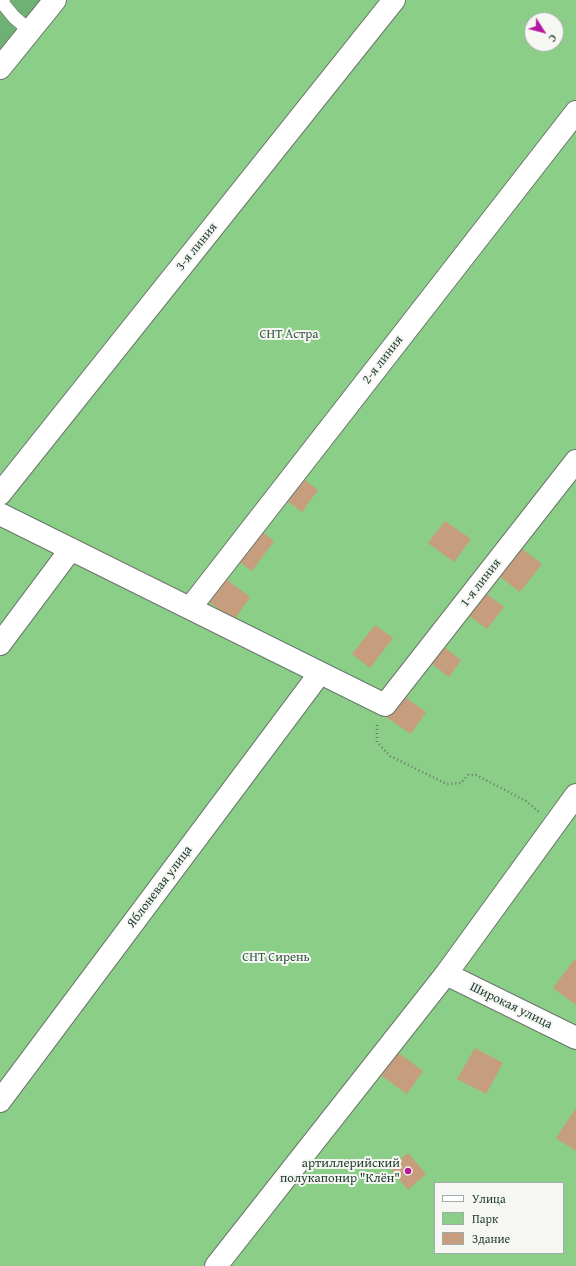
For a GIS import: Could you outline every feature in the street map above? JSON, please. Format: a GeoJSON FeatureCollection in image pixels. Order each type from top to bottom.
{"type":"FeatureCollection","features":[{"type":"Feature","properties":{"kind":"street"},"geometry":{"type":"LineString","coordinates":[[0,68],[55,0]]}},
{"type":"Feature","properties":{"kind":"street","name":"3-я линия"},"geometry":{"type":"LineString","coordinates":[[0,494],[394,0]]}},
{"type":"Feature","properties":{"kind":"street","name":"2-я линия"},"geometry":{"type":"LineString","coordinates":[[190,608],[576,112]]}},
{"type":"Feature","properties":{"kind":"street","name":"1-я линия"},"geometry":{"type":"LineString","coordinates":[[383,704],[576,461]]}},
{"type":"Feature","properties":{"kind":"street"},"geometry":{"type":"LineString","coordinates":[[0,514],[383,704]]}},
{"type":"Feature","properties":{"kind":"street"},"geometry":{"type":"LineString","coordinates":[[0,644],[71,549]]}},
{"type":"Feature","properties":{"kind":"street","name":"Яблоневая улица"},"geometry":{"type":"LineString","coordinates":[[0,1101],[320,673]]}},
{"type":"Feature","properties":{"kind":"street"},"geometry":{"type":"LineString","coordinates":[[216,1266],[446,974],[576,795]]}},
{"type":"Feature","properties":{"kind":"street","name":"Широкая улица"},"geometry":{"type":"LineString","coordinates":[[446,974],[576,1038]]}},
{"type":"Feature","properties":{"kind":"lane"},"geometry":{"type":"LineString","coordinates":[[3,0],[4,5],[14,17],[30,31]]}},
{"type":"Feature","properties":{"kind":"path"},"geometry":{"type":"LineString","coordinates":[[383,704],[377,713],[377,742],[390,756],[447,784],[461,783],[468,775],[476,775],[526,801],[554,826]]}},
{"type":"Feature","properties":{"kind":"green space"},"geometry":{"type":"Polygon","coordinates":[[[0,0],[55,0],[0,68],[0,0]]]}},
{"type":"Feature","properties":{"kind":"green space"},"geometry":{"type":"Polygon","coordinates":[[[55,0],[576,0],[576,1266],[0,1266],[0,68],[55,0]]]}},
{"type":"Feature","properties":{"kind":"building"},"geometry":{"type":"Polygon","coordinates":[[[299,476],[318,490],[302,512],[283,498],[299,476]]]}},
{"type":"Feature","properties":{"kind":"building"},"geometry":{"type":"Polygon","coordinates":[[[445,521],[471,539],[454,562],[428,543],[445,521]]]}},
{"type":"Feature","properties":{"kind":"building"},"geometry":{"type":"Polygon","coordinates":[[[257,528],[274,541],[252,571],[234,558],[257,528]]]}},
{"type":"Feature","properties":{"kind":"building"},"geometry":{"type":"Polygon","coordinates":[[[521,548],[542,564],[520,592],[499,576],[521,548]]]}},
{"type":"Feature","properties":{"kind":"building"},"geometry":{"type":"Polygon","coordinates":[[[222,576],[250,597],[234,620],[205,599],[222,576]]]}},
{"type":"Feature","properties":{"kind":"building"},"geometry":{"type":"Polygon","coordinates":[[[484,592],[504,607],[487,629],[467,614],[484,592]]]}},
{"type":"Feature","properties":{"kind":"building"},"geometry":{"type":"Polygon","coordinates":[[[375,625],[393,638],[370,668],[352,654],[375,625]]]}},
{"type":"Feature","properties":{"kind":"building"},"geometry":{"type":"Polygon","coordinates":[[[440,644],[461,660],[449,677],[428,661],[440,644]]]}},
{"type":"Feature","properties":{"kind":"building"},"geometry":{"type":"Polygon","coordinates":[[[402,695],[426,712],[411,734],[386,717],[402,695]]]}},
{"type":"Feature","properties":{"kind":"building"},"geometry":{"type":"Polygon","coordinates":[[[574,960],[576,961],[576,1005],[553,988],[574,960]]]}},
{"type":"Feature","properties":{"kind":"building"},"geometry":{"type":"Polygon","coordinates":[[[475,1048],[503,1063],[486,1094],[457,1079],[475,1048]]]}},
{"type":"Feature","properties":{"kind":"building"},"geometry":{"type":"Polygon","coordinates":[[[396,1051],[423,1071],[407,1094],[379,1074],[396,1051]]]}},
{"type":"Feature","properties":{"kind":"building"},"geometry":{"type":"Polygon","coordinates":[[[576,1108],[576,1151],[556,1138],[576,1108]]]}},
{"type":"Feature","properties":{"kind":"building","name":"артиллерийский полукапонир \"Клён\""},"geometry":{"type":"Polygon","coordinates":[[[408,1153],[426,1174],[408,1190],[390,1168],[408,1153]]]}},
{"type":"Feature","properties":{"kind":"place","name":"артиллерийский полукапонир \"Клён\""},"geometry":{"type":"Point","coordinates":[408,1171]}},
{"type":"Feature","properties":{"kind":"park label","name":"СНТ Астра"},"geometry":{"type":"Point","coordinates":[289,335]}},
{"type":"Feature","properties":{"kind":"park label","name":"СНТ Сирень"},"geometry":{"type":"Point","coordinates":[276,958]}}]}
